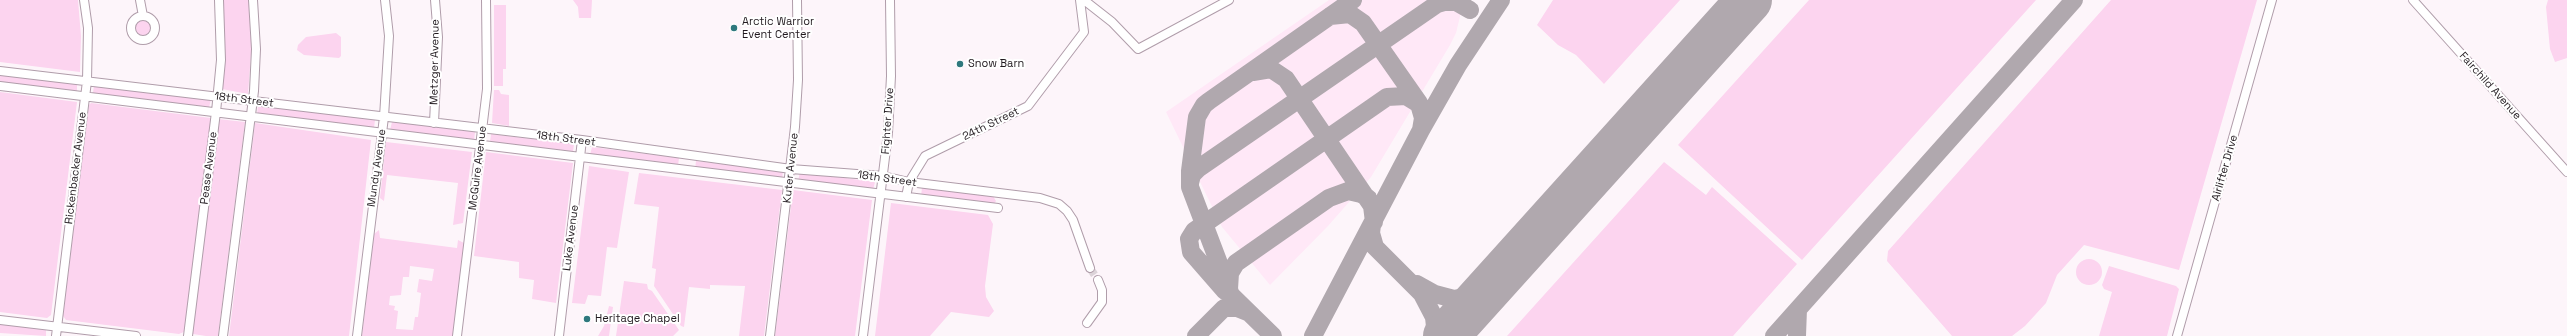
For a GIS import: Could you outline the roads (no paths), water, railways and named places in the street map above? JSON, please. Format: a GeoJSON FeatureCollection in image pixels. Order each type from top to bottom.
{"type":"FeatureCollection","features":[{"type":"Feature","properties":{"kind":"street","name":"Rickenbacker Avenue"},"geometry":{"type":"LineString","coordinates":[[56,336],[87,81],[88,28],[84,0]]}},
{"type":"Feature","properties":{"kind":"street"},"geometry":{"type":"LineString","coordinates":[[140,0],[143,16]]}},
{"type":"Feature","properties":{"kind":"street","name":"Pease Avenue"},"geometry":{"type":"LineString","coordinates":[[188,336],[216,112],[221,60],[219,0]]}},
{"type":"Feature","properties":{"kind":"street"},"geometry":{"type":"LineString","coordinates":[[223,336],[252,101],[256,49],[253,0]]}},
{"type":"Feature","properties":{"kind":"street","name":"Mundy Avenue"},"geometry":{"type":"LineString","coordinates":[[357,336],[384,117],[388,36],[385,0]]}},
{"type":"Feature","properties":{"kind":"street","name":"Metzger Avenue"},"geometry":{"type":"LineString","coordinates":[[434,123],[438,36],[435,0]]}},
{"type":"Feature","properties":{"kind":"street","name":"McGuire Avenue"},"geometry":{"type":"LineString","coordinates":[[457,336],[483,130],[487,80],[486,0]]}},
{"type":"Feature","properties":{"kind":"street","name":"Kuter Avenue"},"geometry":{"type":"LineString","coordinates":[[770,336],[791,169],[798,80],[797,0]]}},
{"type":"Feature","properties":{"kind":"street","name":"Fighter Drive"},"geometry":{"type":"LineString","coordinates":[[863,336],[883,176],[891,76],[890,0]]}},
{"type":"Feature","properties":{"kind":"street","name":"24th Street"},"geometry":{"type":"LineString","coordinates":[[906,196],[909,182],[925,156],[1028,106],[1084,32],[1080,0]]}},
{"type":"Feature","properties":{"kind":"street"},"geometry":{"type":"LineString","coordinates":[[1084,0],[1112,22],[1138,49],[1229,0]]}},
{"type":"Feature","properties":{"kind":"street","name":"Airlifter Drive"},"geometry":{"type":"LineString","coordinates":[[2177,336],[2272,0]]}},
{"type":"Feature","properties":{"kind":"street","name":"Fairchild Avenue"},"geometry":{"type":"LineString","coordinates":[[2413,0],[2567,172]]}},
{"type":"Feature","properties":{"kind":"street","name":"18th Street"},"geometry":{"type":"LineString","coordinates":[[0,71],[483,130],[582,140],[791,169],[883,176],[909,182],[1040,198],[1059,204],[1073,220],[1090,268]]}},
{"type":"Feature","properties":{"kind":"street","name":"18th Street"},"geometry":{"type":"LineString","coordinates":[[0,86],[998,208]]}},
{"type":"Feature","properties":{"kind":"street","name":"Luke Avenue"},"geometry":{"type":"LineString","coordinates":[[559,336],[582,140]]}},
{"type":"Feature","properties":{"kind":"street"},"geometry":{"type":"LineString","coordinates":[[685,170],[686,155]]}},
{"type":"Feature","properties":{"kind":"street"},"geometry":{"type":"LineString","coordinates":[[1087,323],[1102,302],[1102,290],[1098,280]]}},
{"type":"Feature","properties":{"kind":"street"},"geometry":{"type":"LineString","coordinates":[[0,320],[136,336]]}},
{"type":"Feature","properties":{"kind":"tunnel"},"geometry":{"type":"LineString","coordinates":[[1090,268],[1098,280]]}},
{"type":"Feature","properties":{"kind":"place","name":"Arctic Warrior Event Center"},"geometry":{"type":"Point","coordinates":[734,28]}},
{"type":"Feature","properties":{"kind":"place","name":"Snow Barn"},"geometry":{"type":"Point","coordinates":[960,64]}},
{"type":"Feature","properties":{"kind":"place","name":"Heritage Chapel"},"geometry":{"type":"Point","coordinates":[587,319]}}]}
